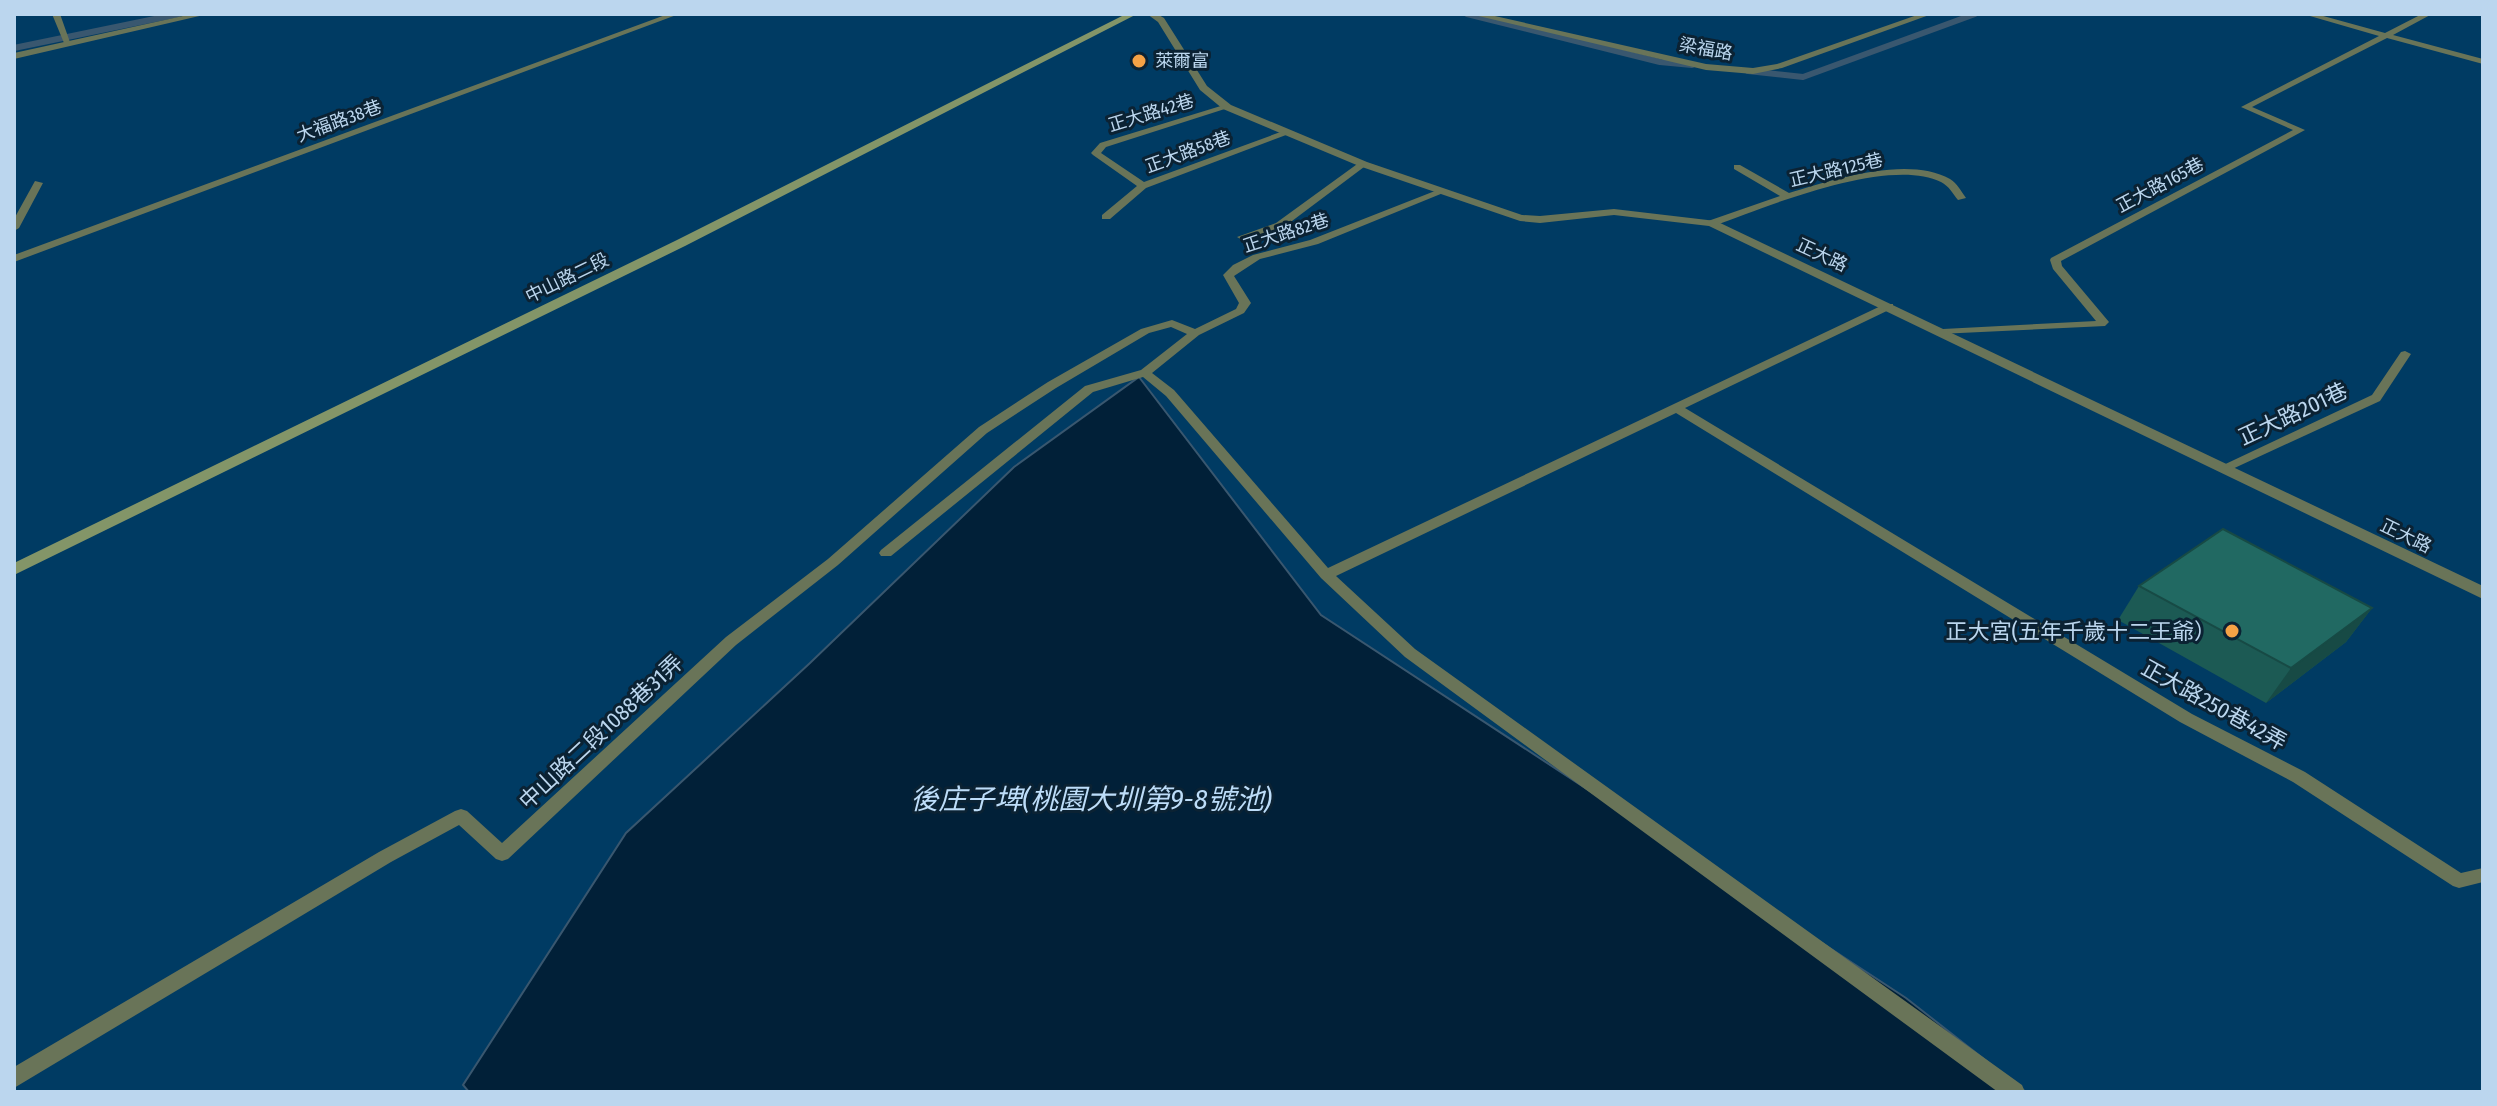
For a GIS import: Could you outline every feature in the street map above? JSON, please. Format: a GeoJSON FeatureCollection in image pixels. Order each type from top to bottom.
{"type":"FeatureCollection","features":[{"type":"Feature","properties":{"kind":"main road","name":"中山路二段"},"geometry":{"type":"LineString","coordinates":[[14,570],[681,243],[1133,14]]}},
{"type":"Feature","properties":{"kind":"street"},"geometry":{"type":"LineString","coordinates":[[14,56],[204,14]]}},
{"type":"Feature","properties":{"kind":"street","name":"正大路"},"geometry":{"type":"LineString","coordinates":[[1151,14],[1161,20],[1203,88],[1227,107],[1363,164],[1520,218],[1540,221],[1596,212],[1636,212],[1712,223],[2483,593]]}},
{"type":"Feature","properties":{"kind":"street","name":"梁福路"},"geometry":{"type":"LineString","coordinates":[[1474,14],[1706,67],[1753,71],[1779,66],[1928,14]]}},
{"type":"Feature","properties":{"kind":"lane"},"geometry":{"type":"LineString","coordinates":[[56,14],[68,43]]}},
{"type":"Feature","properties":{"kind":"lane","name":"大福路38巷"},"geometry":{"type":"LineString","coordinates":[[14,259],[675,14]]}},
{"type":"Feature","properties":{"kind":"lane"},"geometry":{"type":"LineString","coordinates":[[2307,14],[2483,62]]}},
{"type":"Feature","properties":{"kind":"lane"},"geometry":{"type":"LineString","coordinates":[[2384,35],[2428,14]]}},
{"type":"Feature","properties":{"kind":"lane","name":"正大路165巷"},"geometry":{"type":"LineString","coordinates":[[1943,332],[2101,324],[2103,322],[2055,260],[2300,130],[2245,107],[2384,35]]}},
{"type":"Feature","properties":{"kind":"lane","name":"正大路42巷"},"geometry":{"type":"LineString","coordinates":[[1143,186],[1096,153],[1103,145],[1227,107]]}},
{"type":"Feature","properties":{"kind":"lane","name":"正大路58巷"},"geometry":{"type":"LineString","coordinates":[[1106,217],[1143,186],[1289,132]]}},
{"type":"Feature","properties":{"kind":"lane"},"geometry":{"type":"LineString","coordinates":[[1242,237],[1280,225],[1363,164]]}},
{"type":"Feature","properties":{"kind":"lane"},"geometry":{"type":"LineString","coordinates":[[1737,167],[1788,197]]}},
{"type":"Feature","properties":{"kind":"lane","name":"正大路125巷"},"geometry":{"type":"LineString","coordinates":[[1712,223],[1788,197],[1878,173],[1909,171],[1948,182],[1961,198]]}},
{"type":"Feature","properties":{"kind":"lane"},"geometry":{"type":"LineString","coordinates":[[14,228],[38,183]]}},
{"type":"Feature","properties":{"kind":"lane","name":"正大路82巷"},"geometry":{"type":"LineString","coordinates":[[1195,333],[1240,311],[1245,303],[1228,275],[1235,267],[1312,243],[1443,191]]}},
{"type":"Feature","properties":{"kind":"lane"},"geometry":{"type":"LineString","coordinates":[[1326,575],[1889,306]]}},
{"type":"Feature","properties":{"kind":"lane","name":"中山路二段1088巷31弄"},"geometry":{"type":"LineString","coordinates":[[14,1078],[385,857],[461,816],[502,854],[731,641],[833,562],[983,430],[1052,385],[1145,331],[1172,323],[1195,333]]}},
{"type":"Feature","properties":{"kind":"lane"},"geometry":{"type":"LineString","coordinates":[[886,553],[1089,389],[1145,373],[1195,333]]}},
{"type":"Feature","properties":{"kind":"lane","name":"正大路201巷"},"geometry":{"type":"LineString","coordinates":[[2223,468],[2376,398],[2405,354]]}},
{"type":"Feature","properties":{"kind":"lane"},"geometry":{"type":"LineString","coordinates":[[1145,373],[1170,393],[1326,575],[1410,653],[2015,1092]]}},
{"type":"Feature","properties":{"kind":"lane","name":"正大路250巷42弄"},"geometry":{"type":"LineString","coordinates":[[1678,409],[2186,718],[2299,777],[2459,881],[2483,875]]}},
{"type":"Feature","properties":{"kind":"water","name":"後庄子埤(桃園大圳第9-8號池)"},"geometry":{"type":"Polygon","coordinates":[[[1139,377],[1321,615],[1906,998],[2026,1092],[469,1092],[463,1085],[626,833],[810,663],[1014,467],[1139,377]]]}},
{"type":"Feature","properties":{"kind":"building"},"geometry":{"type":"Polygon","coordinates":[[[2223,529],[2372,608],[2291,668],[2139,586],[2223,529]]]}},
{"type":"Feature","properties":{"kind":"waterway"},"geometry":{"type":"LineString","coordinates":[[14,48],[179,14]]}},
{"type":"Feature","properties":{"kind":"waterway"},"geometry":{"type":"LineString","coordinates":[[1467,14],[1660,62],[1692,65]]}},
{"type":"Feature","properties":{"kind":"waterway"},"geometry":{"type":"LineString","coordinates":[[1748,71],[1803,77],[1975,14]]}},
{"type":"Feature","properties":{"kind":"place","name":"萊爾富"},"geometry":{"type":"Point","coordinates":[1139,61]}},
{"type":"Feature","properties":{"kind":"place","name":"正大宮(五年千歲十二王爺）"},"geometry":{"type":"Point","coordinates":[2232,631]}}]}
